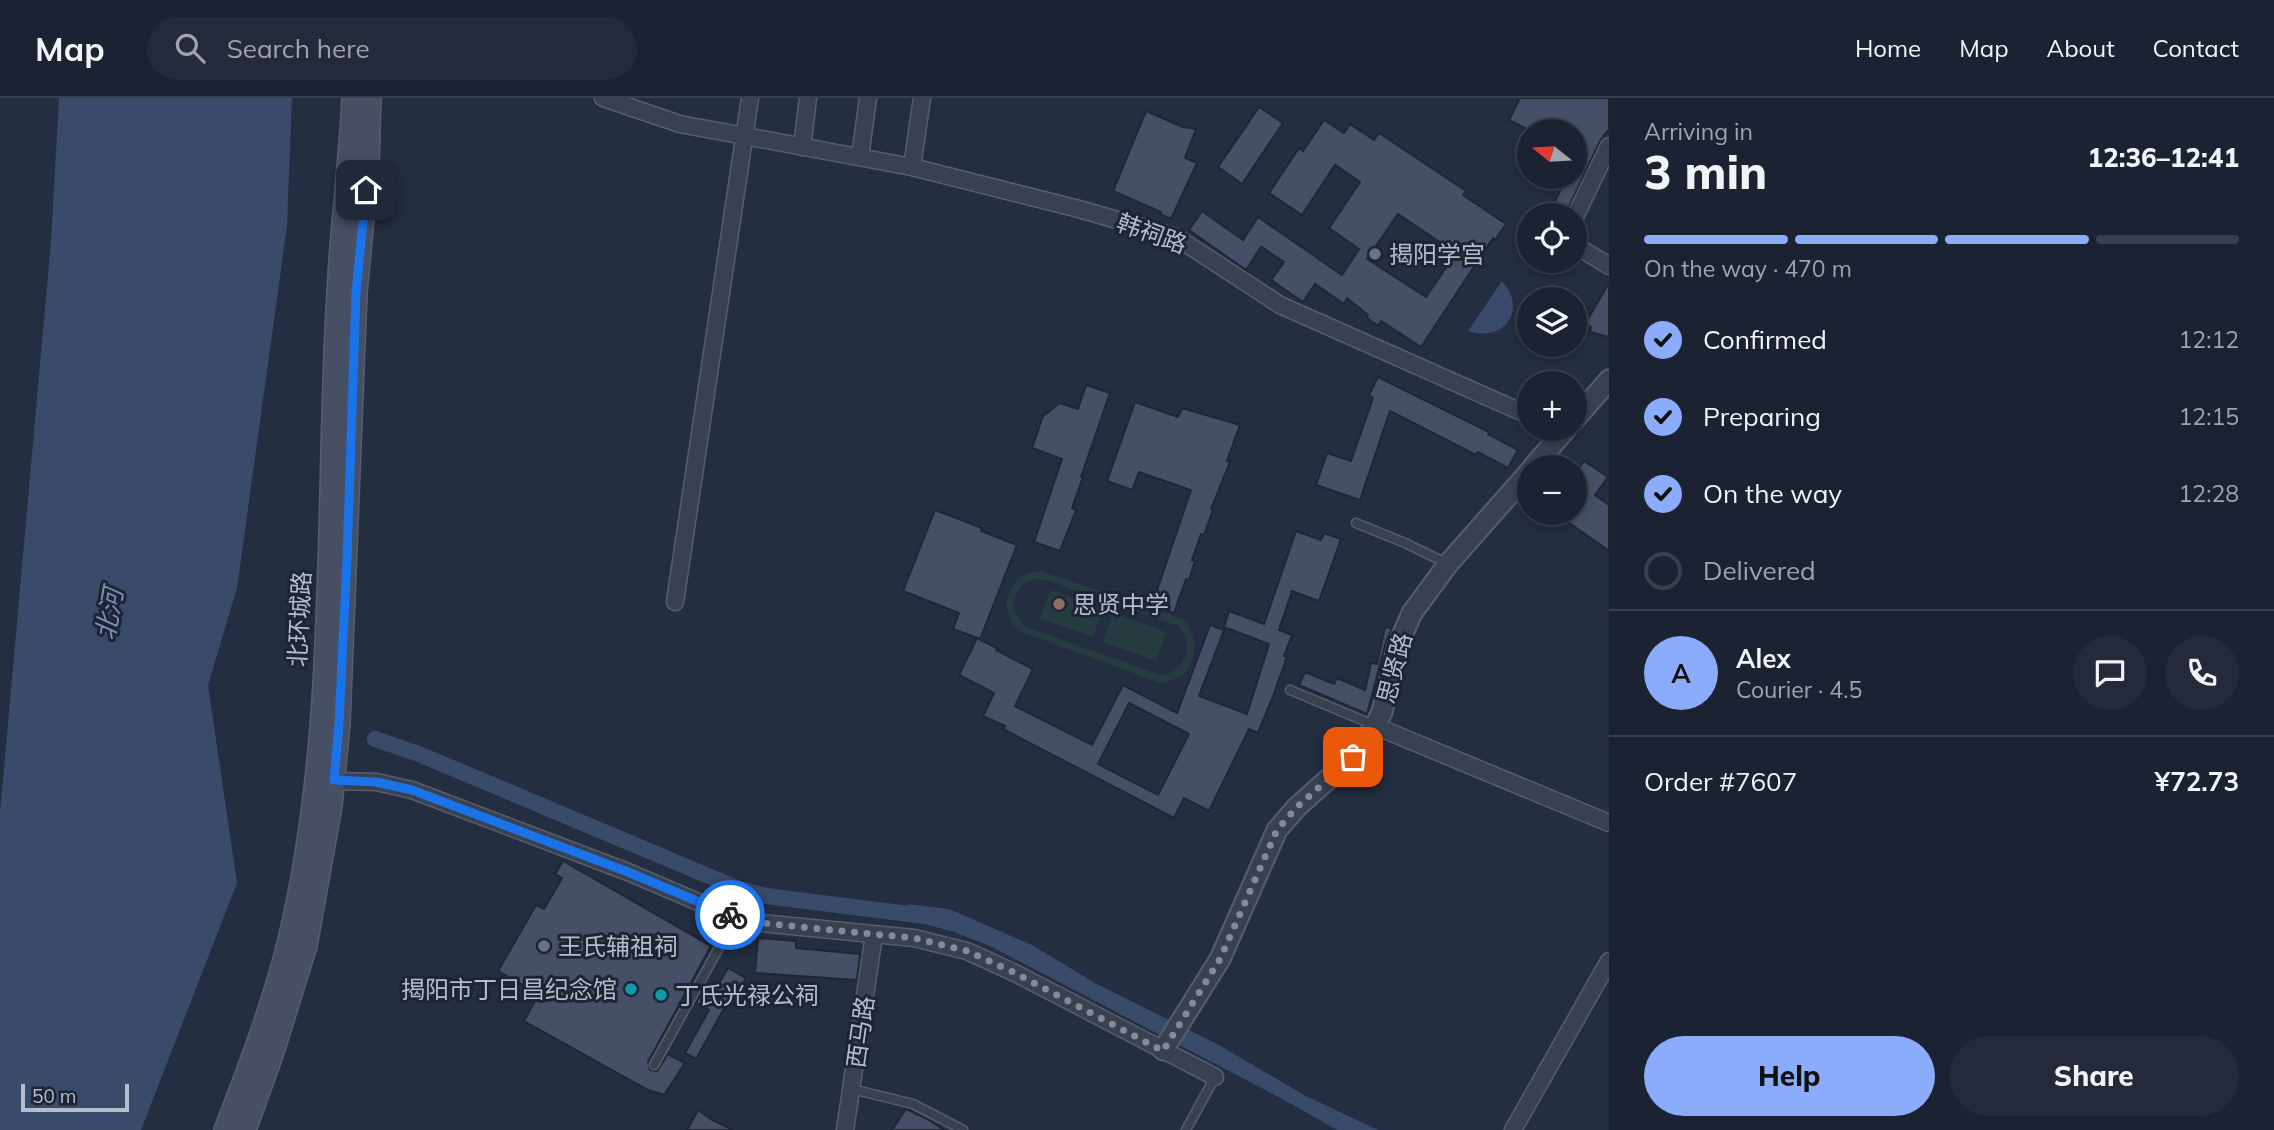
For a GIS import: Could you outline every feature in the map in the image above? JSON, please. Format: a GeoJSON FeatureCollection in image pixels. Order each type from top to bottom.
{"type":"FeatureCollection","features":[{"type":"Feature","properties":{"kind":"main road","name":"北环城路"},"geometry":{"type":"LineString","coordinates":[[244,1130],[272,1055],[306,946],[325,847],[334,780],[347,559],[356,293],[368,165],[366,99]]}},
{"type":"Feature","properties":{"kind":"main road","name":"北环城路"},"geometry":{"type":"LineString","coordinates":[[225,1130],[289,941],[313,804],[321,709],[338,292],[350,163],[366,99]]}},
{"type":"Feature","properties":{"kind":"street","name":"韩祠路"},"geometry":{"type":"LineString","coordinates":[[603,98],[680,124],[912,167],[1079,209],[1176,237],[1280,305],[1517,410]]}},
{"type":"Feature","properties":{"kind":"street"},"geometry":{"type":"LineString","coordinates":[[675,602],[750,98]]}},
{"type":"Feature","properties":{"kind":"street"},"geometry":{"type":"LineString","coordinates":[[802,146],[808,98]]}},
{"type":"Feature","properties":{"kind":"street"},"geometry":{"type":"LineString","coordinates":[[860,157],[868,98]]}},
{"type":"Feature","properties":{"kind":"street"},"geometry":{"type":"LineString","coordinates":[[912,167],[922,98]]}},
{"type":"Feature","properties":{"kind":"street"},"geometry":{"type":"LineString","coordinates":[[1582,203],[1609,146]]}},
{"type":"Feature","properties":{"kind":"street"},"geometry":{"type":"LineString","coordinates":[[1587,252],[1609,266]]}},
{"type":"Feature","properties":{"kind":"street","name":"思贤路"},"geometry":{"type":"LineString","coordinates":[[1587,405],[1609,380]]}},
{"type":"Feature","properties":{"kind":"street","name":"思贤路"},"geometry":{"type":"LineString","coordinates":[[1543,455],[1555,441]]}},
{"type":"Feature","properties":{"kind":"street","name":"思贤路"},"geometry":{"type":"LineString","coordinates":[[1165,1047],[1220,959],[1277,830],[1297,807],[1353,757],[1375,726],[1382,712],[1406,623],[1448,564],[1517,485]]}},
{"type":"Feature","properties":{"kind":"street"},"geometry":{"type":"LineString","coordinates":[[1375,726],[1609,823]]}},
{"type":"Feature","properties":{"kind":"street"},"geometry":{"type":"LineString","coordinates":[[334,780],[376,782],[412,790],[628,872],[736,917],[761,923],[914,938],[967,951],[1165,1047],[1215,1077]]}},
{"type":"Feature","properties":{"kind":"street","name":"西马路"},"geometry":{"type":"LineString","coordinates":[[845,1130],[874,935]]}},
{"type":"Feature","properties":{"kind":"street"},"geometry":{"type":"LineString","coordinates":[[1513,1130],[1609,961]]}},
{"type":"Feature","properties":{"kind":"lane"},"geometry":{"type":"LineString","coordinates":[[1356,523],[1448,564]]}},
{"type":"Feature","properties":{"kind":"lane"},"geometry":{"type":"LineString","coordinates":[[1290,690],[1375,726]]}},
{"type":"Feature","properties":{"kind":"lane"},"geometry":{"type":"LineString","coordinates":[[654,1065],[736,917]]}},
{"type":"Feature","properties":{"kind":"lane"},"geometry":{"type":"LineString","coordinates":[[1186,1130],[1215,1077]]}},
{"type":"Feature","properties":{"kind":"lane"},"geometry":{"type":"LineString","coordinates":[[852,1089],[913,1104],[963,1130]]}},
{"type":"Feature","properties":{"kind":"green space"},"geometry":{"type":"Polygon","coordinates":[[[1040,571],[1183,619],[1190,628],[1193,639],[1193,658],[1181,675],[1160,683],[1019,631],[1008,613],[1007,603],[1013,585],[1029,573],[1040,571]],[[1034,579],[1026,583],[1016,595],[1014,609],[1029,628],[1161,675],[1169,673],[1182,663],[1186,656],[1187,641],[1178,626],[1046,580],[1034,579]]]}},
{"type":"Feature","properties":{"kind":"green space"},"geometry":{"type":"Polygon","coordinates":[[[1050,590],[1103,609],[1093,637],[1040,618],[1050,590]]]}},
{"type":"Feature","properties":{"kind":"green space"},"geometry":{"type":"Polygon","coordinates":[[[1113,613],[1166,632],[1156,661],[1103,642],[1113,613]]]}},
{"type":"Feature","properties":{"kind":"water","name":"北河"},"geometry":{"type":"Polygon","coordinates":[[[59,98],[292,98],[287,226],[237,588],[208,685],[237,883],[141,1130],[0,1130],[0,813],[51,241],[59,98]]]}},
{"type":"Feature","properties":{"kind":"water"},"geometry":{"type":"Polygon","coordinates":[[[1502,281],[1513,303],[1508,321],[1492,332],[1468,331],[1502,281]]]}},
{"type":"Feature","properties":{"kind":"water"},"geometry":{"type":"Polygon","coordinates":[[[908,904],[949,909],[1032,945],[1095,983],[1219,1045],[1304,1095],[1378,1130],[1337,1130],[990,946],[954,932],[906,919],[908,904]]]}},
{"type":"Feature","properties":{"kind":"building"},"geometry":{"type":"Polygon","coordinates":[[[1520,98],[1609,98],[1609,129],[1587,168],[1587,119],[1517,119],[1517,124],[1509,120],[1520,98]]]}},
{"type":"Feature","properties":{"kind":"building"},"geometry":{"type":"Polygon","coordinates":[[[1259,107],[1283,123],[1242,184],[1218,167],[1259,107]]]}},
{"type":"Feature","properties":{"kind":"building"},"geometry":{"type":"Polygon","coordinates":[[[1146,111],[1183,127],[1196,129],[1185,158],[1197,163],[1171,219],[1113,191],[1146,111]]]}},
{"type":"Feature","properties":{"kind":"building"},"geometry":{"type":"Polygon","coordinates":[[[1324,120],[1344,133],[1350,124],[1374,140],[1379,133],[1466,191],[1463,195],[1506,224],[1495,240],[1493,238],[1421,347],[1381,321],[1378,326],[1347,298],[1344,304],[1315,284],[1303,302],[1271,280],[1284,262],[1261,247],[1246,270],[1189,230],[1202,211],[1243,240],[1258,217],[1342,275],[1359,249],[1329,228],[1360,182],[1335,165],[1302,215],[1269,193],[1299,148],[1303,151],[1324,120]],[[1398,214],[1367,259],[1426,297],[1456,253],[1398,214]]]}},
{"type":"Feature","properties":{"kind":"building"},"geometry":{"type":"Polygon","coordinates":[[[1561,189],[1577,189],[1571,203],[1554,203],[1561,189]]]}},
{"type":"Feature","properties":{"kind":"building"},"geometry":{"type":"Polygon","coordinates":[[[1609,283],[1609,337],[1590,332],[1591,327],[1587,325],[1609,283]]]}},
{"type":"Feature","properties":{"kind":"building"},"geometry":{"type":"Polygon","coordinates":[[[1378,377],[1489,432],[1488,434],[1518,450],[1508,468],[1478,452],[1476,455],[1390,411],[1360,500],[1316,485],[1327,453],[1351,461],[1373,398],[1369,395],[1378,377]]]}},
{"type":"Feature","properties":{"kind":"building"},"geometry":{"type":"Polygon","coordinates":[[[1086,385],[1110,393],[1081,477],[1072,508],[1076,510],[1060,551],[1034,542],[1062,459],[1032,448],[1043,416],[1060,403],[1078,409],[1086,385]]]}},
{"type":"Feature","properties":{"kind":"building"},"geometry":{"type":"Polygon","coordinates":[[[1135,402],[1178,417],[1182,408],[1240,425],[1227,461],[1230,462],[1211,509],[1213,510],[1192,560],[1195,561],[1189,580],[1186,579],[1174,613],[1152,605],[1191,490],[1139,472],[1132,490],[1107,481],[1135,402]]]}},
{"type":"Feature","properties":{"kind":"building"},"geometry":{"type":"Polygon","coordinates":[[[1587,463],[1608,477],[1595,495],[1609,505],[1609,551],[1572,525],[1587,525],[1587,463]]]}},
{"type":"Feature","properties":{"kind":"building"},"geometry":{"type":"Polygon","coordinates":[[[935,510],[1017,545],[980,639],[953,629],[959,613],[903,591],[935,510]]]}},
{"type":"Feature","properties":{"kind":"building"},"geometry":{"type":"Polygon","coordinates":[[[1296,531],[1321,540],[1324,533],[1341,539],[1319,601],[1292,591],[1279,630],[1292,635],[1284,656],[1287,657],[1258,733],[1249,729],[1209,811],[1184,798],[1174,818],[983,716],[994,693],[959,675],[977,638],[997,648],[996,650],[1033,669],[1015,706],[1092,745],[1123,685],[1177,713],[1210,625],[1224,630],[1199,696],[1247,714],[1269,644],[1224,627],[1229,611],[1264,624],[1296,531]],[[1129,703],[1098,764],[1158,795],[1189,734],[1129,703]]]}},
{"type":"Feature","properties":{"kind":"building"},"geometry":{"type":"Polygon","coordinates":[[[1385,627],[1392,628],[1367,714],[1299,685],[1305,672],[1334,684],[1337,678],[1365,690],[1371,663],[1377,664],[1385,627]]]}},
{"type":"Feature","properties":{"kind":"building"},"geometry":{"type":"Polygon","coordinates":[[[563,861],[711,946],[648,1062],[650,1070],[657,1071],[668,1054],[685,1063],[664,1095],[648,1090],[524,1021],[539,994],[498,971],[536,905],[544,909],[562,878],[555,874],[563,861]]]}},
{"type":"Feature","properties":{"kind":"building"},"geometry":{"type":"Polygon","coordinates":[[[758,938],[796,941],[796,948],[860,954],[857,980],[755,973],[758,938]]]}},
{"type":"Feature","properties":{"kind":"building"},"geometry":{"type":"Polygon","coordinates":[[[728,968],[746,978],[733,1000],[730,998],[696,1059],[685,1053],[709,1010],[696,1003],[706,985],[715,990],[728,968]]]}},
{"type":"Feature","properties":{"kind":"building"},"geometry":{"type":"Polygon","coordinates":[[[906,1109],[929,1120],[944,1130],[892,1130],[906,1109]]]}},
{"type":"Feature","properties":{"kind":"building"},"geometry":{"type":"Polygon","coordinates":[[[698,1110],[712,1120],[733,1130],[687,1130],[698,1110]]]}},
{"type":"Feature","properties":{"kind":"waterway"},"geometry":{"type":"LineString","coordinates":[[375,739],[419,754],[737,888],[766,896],[925,916]]}},
{"type":"Feature","properties":{"kind":"way so far"},"geometry":{"type":"LineString","coordinates":[[730,915],[761,923],[914,938],[967,951],[1015,973],[1163,1051],[1220,959],[1277,830],[1297,807],[1353,757]]}},
{"type":"Feature","properties":{"kind":"place","name":"揭阳学宫"},"geometry":{"type":"Point","coordinates":[1375,254]}},
{"type":"Feature","properties":{"kind":"place","name":"思贤中学"},"geometry":{"type":"Point","coordinates":[1059,604]}},
{"type":"Feature","properties":{"kind":"place","name":"王氏辅祖祠"},"geometry":{"type":"Point","coordinates":[544,946]}},
{"type":"Feature","properties":{"kind":"place","name":"揭阳市丁日昌纪念馆"},"geometry":{"type":"Point","coordinates":[631,989]}},
{"type":"Feature","properties":{"kind":"place","name":"丁氏光禄公祠"},"geometry":{"type":"Point","coordinates":[661,995]}},
{"type":"Feature","properties":{"kind":"route"},"geometry":{"type":"LineString","coordinates":[[366,190],[356,293],[347,559],[334,780],[376,782],[412,790],[628,872],[730,915]]}}]}
